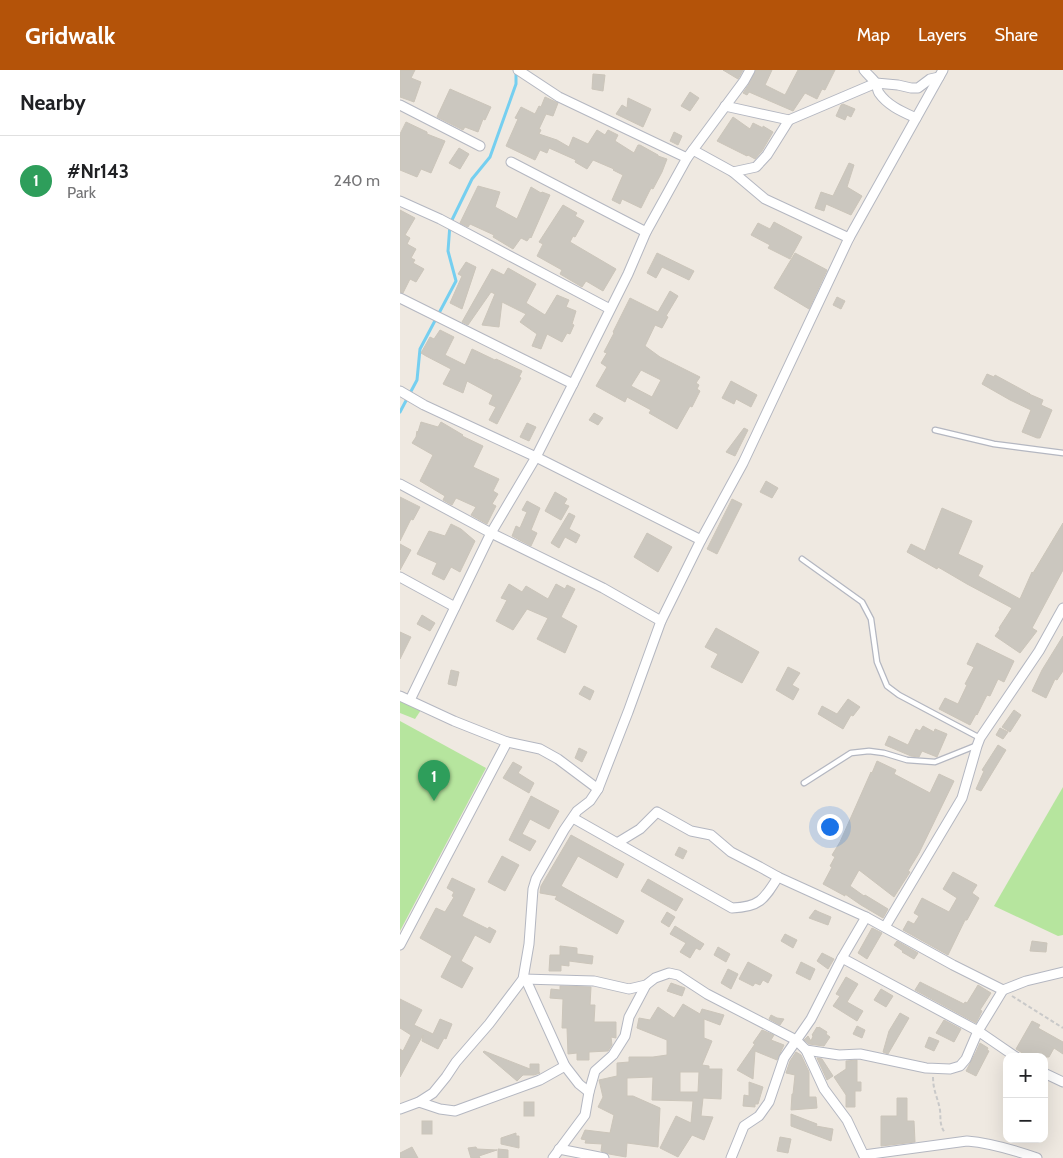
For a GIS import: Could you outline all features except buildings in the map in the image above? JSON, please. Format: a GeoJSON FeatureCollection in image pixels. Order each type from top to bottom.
{"type":"FeatureCollection","features":[{"type":"Feature","properties":{"kind":"street"},"geometry":{"type":"LineString","coordinates":[[518,70],[559,97],[686,158]]}},
{"type":"Feature","properties":{"kind":"street"},"geometry":{"type":"LineString","coordinates":[[410,700],[491,533],[536,457],[573,384],[628,274],[646,232],[686,158],[726,106],[750,70]]}},
{"type":"Feature","properties":{"kind":"street"},"geometry":{"type":"LineString","coordinates":[[864,70],[876,83],[880,95],[890,105],[916,118]]}},
{"type":"Feature","properties":{"kind":"street"},"geometry":{"type":"LineString","coordinates":[[734,172],[756,167],[767,155],[789,120],[876,83],[918,88],[941,74]]}},
{"type":"Feature","properties":{"kind":"street"},"geometry":{"type":"LineString","coordinates":[[589,1092],[579,1084],[564,1066],[525,979],[533,889],[536,879],[564,830],[578,812],[590,801],[598,789],[641,678],[661,620],[742,463],[849,238],[941,74]]}},
{"type":"Feature","properties":{"kind":"street"},"geometry":{"type":"LineString","coordinates":[[400,105],[480,146]]}},
{"type":"Feature","properties":{"kind":"street"},"geometry":{"type":"LineString","coordinates":[[726,106],[789,120]]}},
{"type":"Feature","properties":{"kind":"street"},"geometry":{"type":"LineString","coordinates":[[693,150],[734,172],[765,198],[849,238]]}},
{"type":"Feature","properties":{"kind":"street"},"geometry":{"type":"LineString","coordinates":[[512,162],[646,232]]}},
{"type":"Feature","properties":{"kind":"street"},"geometry":{"type":"LineString","coordinates":[[400,201],[440,219],[610,309]]}},
{"type":"Feature","properties":{"kind":"street"},"geometry":{"type":"LineString","coordinates":[[400,298],[573,384]]}},
{"type":"Feature","properties":{"kind":"street"},"geometry":{"type":"LineString","coordinates":[[400,391],[424,405],[536,457],[701,540]]}},
{"type":"Feature","properties":{"kind":"street"},"geometry":{"type":"LineString","coordinates":[[400,484],[491,533],[604,588],[661,620]]}},
{"type":"Feature","properties":{"kind":"street"},"geometry":{"type":"LineString","coordinates":[[400,577],[456,607]]}},
{"type":"Feature","properties":{"kind":"street"},"geometry":{"type":"LineString","coordinates":[[885,927],[962,798],[978,742],[1039,651],[1063,608]]}},
{"type":"Feature","properties":{"kind":"street"},"geometry":{"type":"LineString","coordinates":[[400,696],[454,721],[507,742],[540,749],[558,759],[598,789]]}},
{"type":"Feature","properties":{"kind":"street"},"geometry":{"type":"LineString","coordinates":[[400,946],[507,742]]}},
{"type":"Feature","properties":{"kind":"street"},"geometry":{"type":"LineString","coordinates":[[617,843],[640,829],[657,812],[691,831],[711,835],[731,852],[778,878],[866,917],[1003,990]]}},
{"type":"Feature","properties":{"kind":"street"},"geometry":{"type":"LineString","coordinates":[[573,818],[732,908],[750,906],[760,901],[767,895],[778,878]]}},
{"type":"Feature","properties":{"kind":"street"},"geometry":{"type":"LineString","coordinates":[[731,1158],[744,1126],[759,1116],[769,1102],[784,1058],[811,1020],[842,958],[866,917]]}},
{"type":"Feature","properties":{"kind":"street"},"geometry":{"type":"LineString","coordinates":[[842,958],[978,1031],[1010,1053]]}},
{"type":"Feature","properties":{"kind":"street"},"geometry":{"type":"LineString","coordinates":[[806,1050],[839,1056],[860,1054],[933,1069],[950,1069],[960,1066],[966,1059],[978,1031],[1003,990],[1026,981],[1063,972]]}},
{"type":"Feature","properties":{"kind":"street"},"geometry":{"type":"LineString","coordinates":[[553,1158],[585,1115],[595,1071],[613,1055],[625,1036],[629,1017],[646,985],[655,978],[669,973],[678,975],[707,994],[796,1040],[806,1050],[824,1089],[847,1120],[864,1157],[967,1141],[981,1142],[1014,1150],[1037,1158]]}},
{"type":"Feature","properties":{"kind":"street"},"geometry":{"type":"LineString","coordinates":[[525,979],[594,981],[629,989],[646,985]]}},
{"type":"Feature","properties":{"kind":"street"},"geometry":{"type":"LineString","coordinates":[[400,1109],[419,1102],[433,1093],[456,1062],[525,979]]}},
{"type":"Feature","properties":{"kind":"street"},"geometry":{"type":"LineString","coordinates":[[419,1102],[440,1109],[455,1111],[540,1080],[564,1066]]}},
{"type":"Feature","properties":{"kind":"street"},"geometry":{"type":"LineString","coordinates":[[1048,1074],[1063,1082]]}},
{"type":"Feature","properties":{"kind":"street"},"geometry":{"type":"LineString","coordinates":[[559,1149],[604,1158]]}},
{"type":"Feature","properties":{"kind":"lane"},"geometry":{"type":"LineString","coordinates":[[935,430],[994,444],[1063,453]]}},
{"type":"Feature","properties":{"kind":"lane"},"geometry":{"type":"LineString","coordinates":[[802,559],[862,602],[871,619],[877,662],[887,686],[978,742]]}},
{"type":"Feature","properties":{"kind":"lane"},"geometry":{"type":"LineString","coordinates":[[804,783],[851,753],[869,751],[884,753],[907,760],[935,762],[978,742]]}},
{"type":"Feature","properties":{"kind":"path"},"geometry":{"type":"LineString","coordinates":[[1003,990],[1063,1028]]}},
{"type":"Feature","properties":{"kind":"path"},"geometry":{"type":"LineString","coordinates":[[933,1069],[933,1085],[940,1110],[941,1126],[953,1142]]}},
{"type":"Feature","properties":{"kind":"green space"},"geometry":{"type":"Polygon","coordinates":[[[400,698],[421,710],[415,719],[400,713],[400,698]]]}},
{"type":"Feature","properties":{"kind":"green space"},"geometry":{"type":"Polygon","coordinates":[[[400,721],[486,768],[400,931],[400,721]]]}},
{"type":"Feature","properties":{"kind":"green space"},"geometry":{"type":"Polygon","coordinates":[[[1063,787],[1063,935],[1058,936],[994,906],[1063,787]]]}},
{"type":"Feature","properties":{"kind":"waterway"},"geometry":{"type":"LineString","coordinates":[[400,412],[417,380],[420,349],[456,281],[448,251],[450,224],[472,179],[490,157],[516,84],[516,71]]}},
{"type":"Feature","properties":{"kind":"place","name":"#Nr143"},"geometry":{"type":"Point","coordinates":[434,801]}}]}
